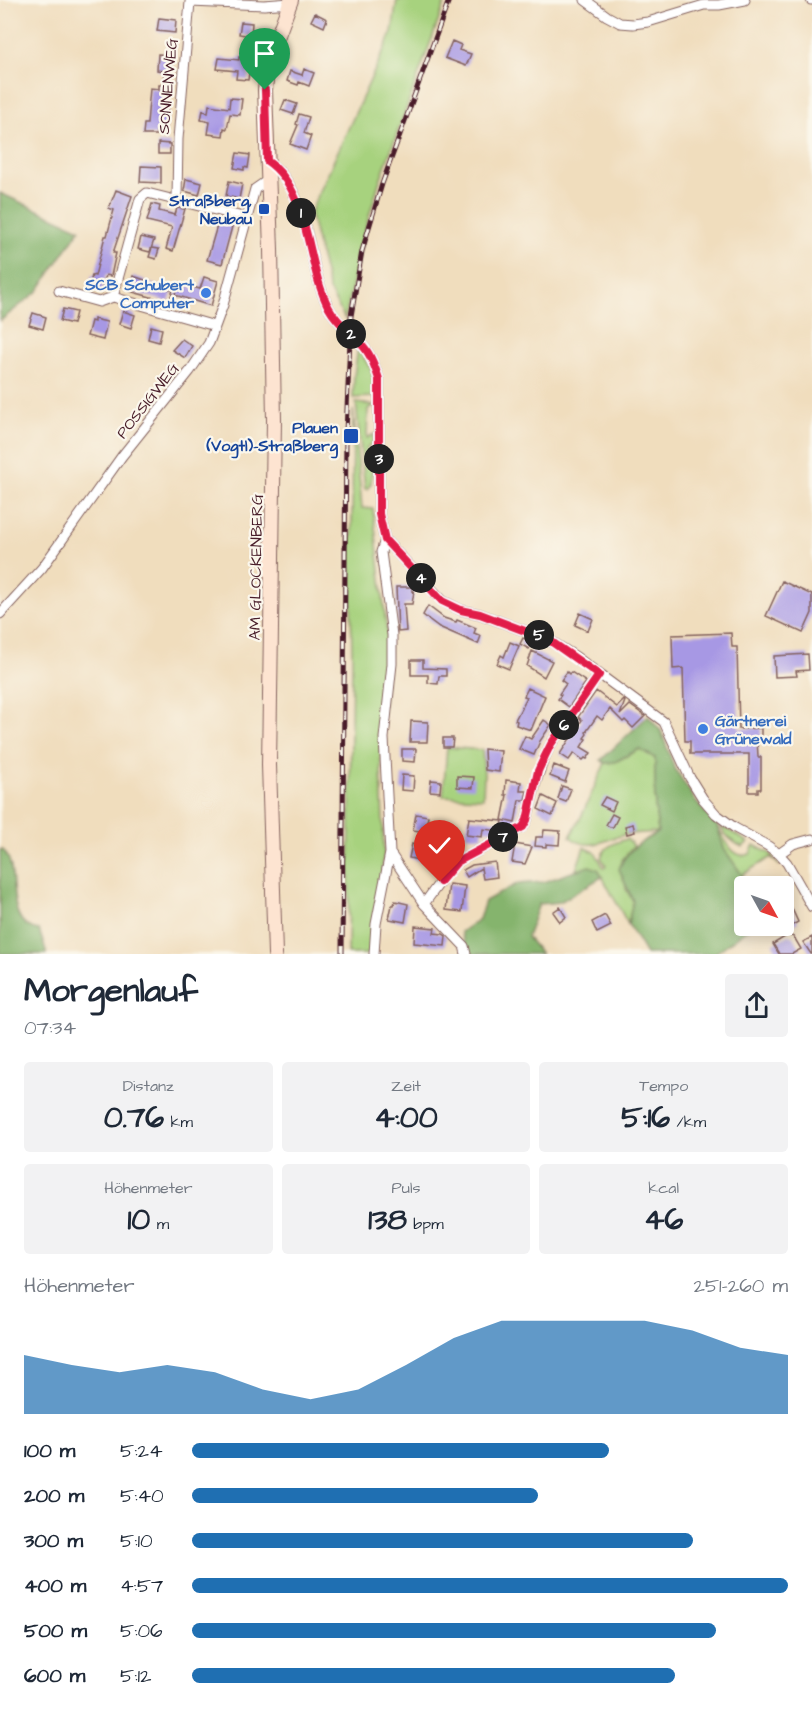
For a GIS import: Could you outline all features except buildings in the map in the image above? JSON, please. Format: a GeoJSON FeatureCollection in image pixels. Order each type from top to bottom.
{"type":"FeatureCollection","features":[{"type":"Feature","properties":{"kind":"main road","name":"AM GLOCKENBERG"},"geometry":{"type":"LineString","coordinates":[[275,954],[268,765],[274,420],[265,90],[268,62],[290,2]]}},
{"type":"Feature","properties":{"kind":"street"},"geometry":{"type":"LineString","coordinates":[[585,0],[620,23],[633,24],[648,22],[705,2],[719,5],[745,0]]}},
{"type":"Feature","properties":{"kind":"street","name":"SONNENWEG"},"geometry":{"type":"LineString","coordinates":[[177,199],[178,139],[190,2],[264,5],[290,2]]}},
{"type":"Feature","properties":{"kind":"street"},"geometry":{"type":"LineString","coordinates":[[267,161],[282,174],[300,208],[314,268],[329,308],[337,320],[364,347],[374,363],[379,379],[379,514],[385,540],[442,601],[461,610],[480,614],[549,640],[664,722],[690,778],[703,799],[716,814],[735,828],[779,854],[787,863],[812,907]]}},
{"type":"Feature","properties":{"kind":"street","name":"POSSIGWEG"},"geometry":{"type":"LineString","coordinates":[[0,614],[42,567],[122,456],[190,371],[209,343],[223,305],[255,189],[268,180]]}},
{"type":"Feature","properties":{"kind":"street"},"geometry":{"type":"LineString","coordinates":[[113,297],[140,199],[147,193],[247,218]]}},
{"type":"Feature","properties":{"kind":"street"},"geometry":{"type":"LineString","coordinates":[[59,291],[99,302],[113,297],[215,326]]}},
{"type":"Feature","properties":{"kind":"street"},"geometry":{"type":"LineString","coordinates":[[374,954],[376,924],[390,853],[384,738],[392,664],[392,634],[381,552],[385,540]]}},
{"type":"Feature","properties":{"kind":"street"},"geometry":{"type":"LineString","coordinates":[[424,904],[457,862],[523,827],[527,820],[538,771],[551,744],[599,675]]}},
{"type":"Feature","properties":{"kind":"street"},"geometry":{"type":"LineString","coordinates":[[779,854],[793,844],[812,839]]}},
{"type":"Feature","properties":{"kind":"street"},"geometry":{"type":"LineString","coordinates":[[390,853],[424,904],[464,946],[466,954]]}},
{"type":"Feature","properties":{"kind":"green space"},"geometry":{"type":"Polygon","coordinates":[[[397,0],[446,0],[379,183],[364,233],[345,319],[329,290],[310,213],[392,32],[397,0]]]}},
{"type":"Feature","properties":{"kind":"green space"},"geometry":{"type":"Polygon","coordinates":[[[0,193],[80,229],[38,291],[0,321],[0,193]]]}},
{"type":"Feature","properties":{"kind":"green space"},"geometry":{"type":"Polygon","coordinates":[[[358,348],[372,371],[376,397],[353,398],[358,348]]]}},
{"type":"Feature","properties":{"kind":"green space"},"geometry":{"type":"Polygon","coordinates":[[[356,403],[375,405],[368,409],[367,438],[374,434],[374,443],[367,447],[367,462],[373,458],[371,484],[367,489],[365,489],[356,403]]]}},
{"type":"Feature","properties":{"kind":"green space"},"geometry":{"type":"Polygon","coordinates":[[[353,410],[362,508],[373,509],[389,651],[380,739],[384,854],[371,954],[348,954],[352,658],[350,537],[352,536],[353,410]]]}},
{"type":"Feature","properties":{"kind":"green space"},"geometry":{"type":"Polygon","coordinates":[[[648,716],[661,731],[674,767],[696,802],[717,825],[724,849],[742,876],[734,876],[734,936],[738,936],[714,954],[646,954],[628,924],[633,901],[619,869],[630,852],[658,832],[655,805],[655,758],[639,749],[615,762],[605,763],[601,760],[648,716]]]}},
{"type":"Feature","properties":{"kind":"green space"},"geometry":{"type":"Polygon","coordinates":[[[447,747],[482,750],[483,798],[443,796],[447,747]]]}},
{"type":"Feature","properties":{"kind":"green space"},"geometry":{"type":"Polygon","coordinates":[[[640,749],[655,758],[655,805],[658,832],[624,835],[590,844],[584,844],[570,837],[605,763],[615,762],[640,749]]]}},
{"type":"Feature","properties":{"kind":"green space"},"geometry":{"type":"Polygon","coordinates":[[[717,825],[734,851],[744,855],[750,854],[754,845],[771,854],[780,866],[771,857],[742,875],[724,849],[717,825]]]}},
{"type":"Feature","properties":{"kind":"green space"},"geometry":{"type":"Polygon","coordinates":[[[722,828],[748,842],[743,847],[740,846],[728,837],[722,828]]]}},
{"type":"Feature","properties":{"kind":"green space"},"geometry":{"type":"Polygon","coordinates":[[[627,839],[634,846],[622,860],[626,889],[633,901],[628,924],[598,869],[576,870],[584,847],[595,852],[604,868],[606,866],[601,858],[605,850],[627,839]]]}},
{"type":"Feature","properties":{"kind":"green space"},"geometry":{"type":"Polygon","coordinates":[[[2,849],[8,857],[11,868],[16,906],[20,917],[27,926],[39,930],[47,954],[0,954],[0,850],[2,849]]]}},
{"type":"Feature","properties":{"kind":"green space"},"geometry":{"type":"Polygon","coordinates":[[[589,866],[598,869],[602,877],[560,902],[539,904],[527,937],[541,954],[468,954],[461,932],[479,919],[485,901],[517,884],[544,882],[589,866]]]}},
{"type":"Feature","properties":{"kind":"railway"},"geometry":{"type":"LineString","coordinates":[[342,954],[346,432],[351,316],[362,251],[382,184],[449,0]]}},
{"type":"Feature","properties":{"kind":"place","name":"Straßberg, Neubau"},"geometry":{"type":"Point","coordinates":[264,209]}},
{"type":"Feature","properties":{"kind":"place","name":"SCB Schubert Computer"},"geometry":{"type":"Point","coordinates":[206,293]}},
{"type":"Feature","properties":{"kind":"place","name":"Plauen (Vogtl)-Straßberg"},"geometry":{"type":"Point","coordinates":[351,436]}},
{"type":"Feature","properties":{"kind":"place","name":"Gärtnerei Grünewald"},"geometry":{"type":"Point","coordinates":[703,729]}},
{"type":"Feature","properties":{"kind":"route"},"geometry":{"type":"LineString","coordinates":[[265,90],[267,161],[282,174],[300,208],[314,268],[329,308],[337,320],[364,347],[374,363],[379,379],[379,514],[385,540],[442,601],[461,610],[480,614],[549,640],[599,675],[551,744],[538,771],[527,820],[523,827],[467,855],[457,862],[440,882]]}}]}
